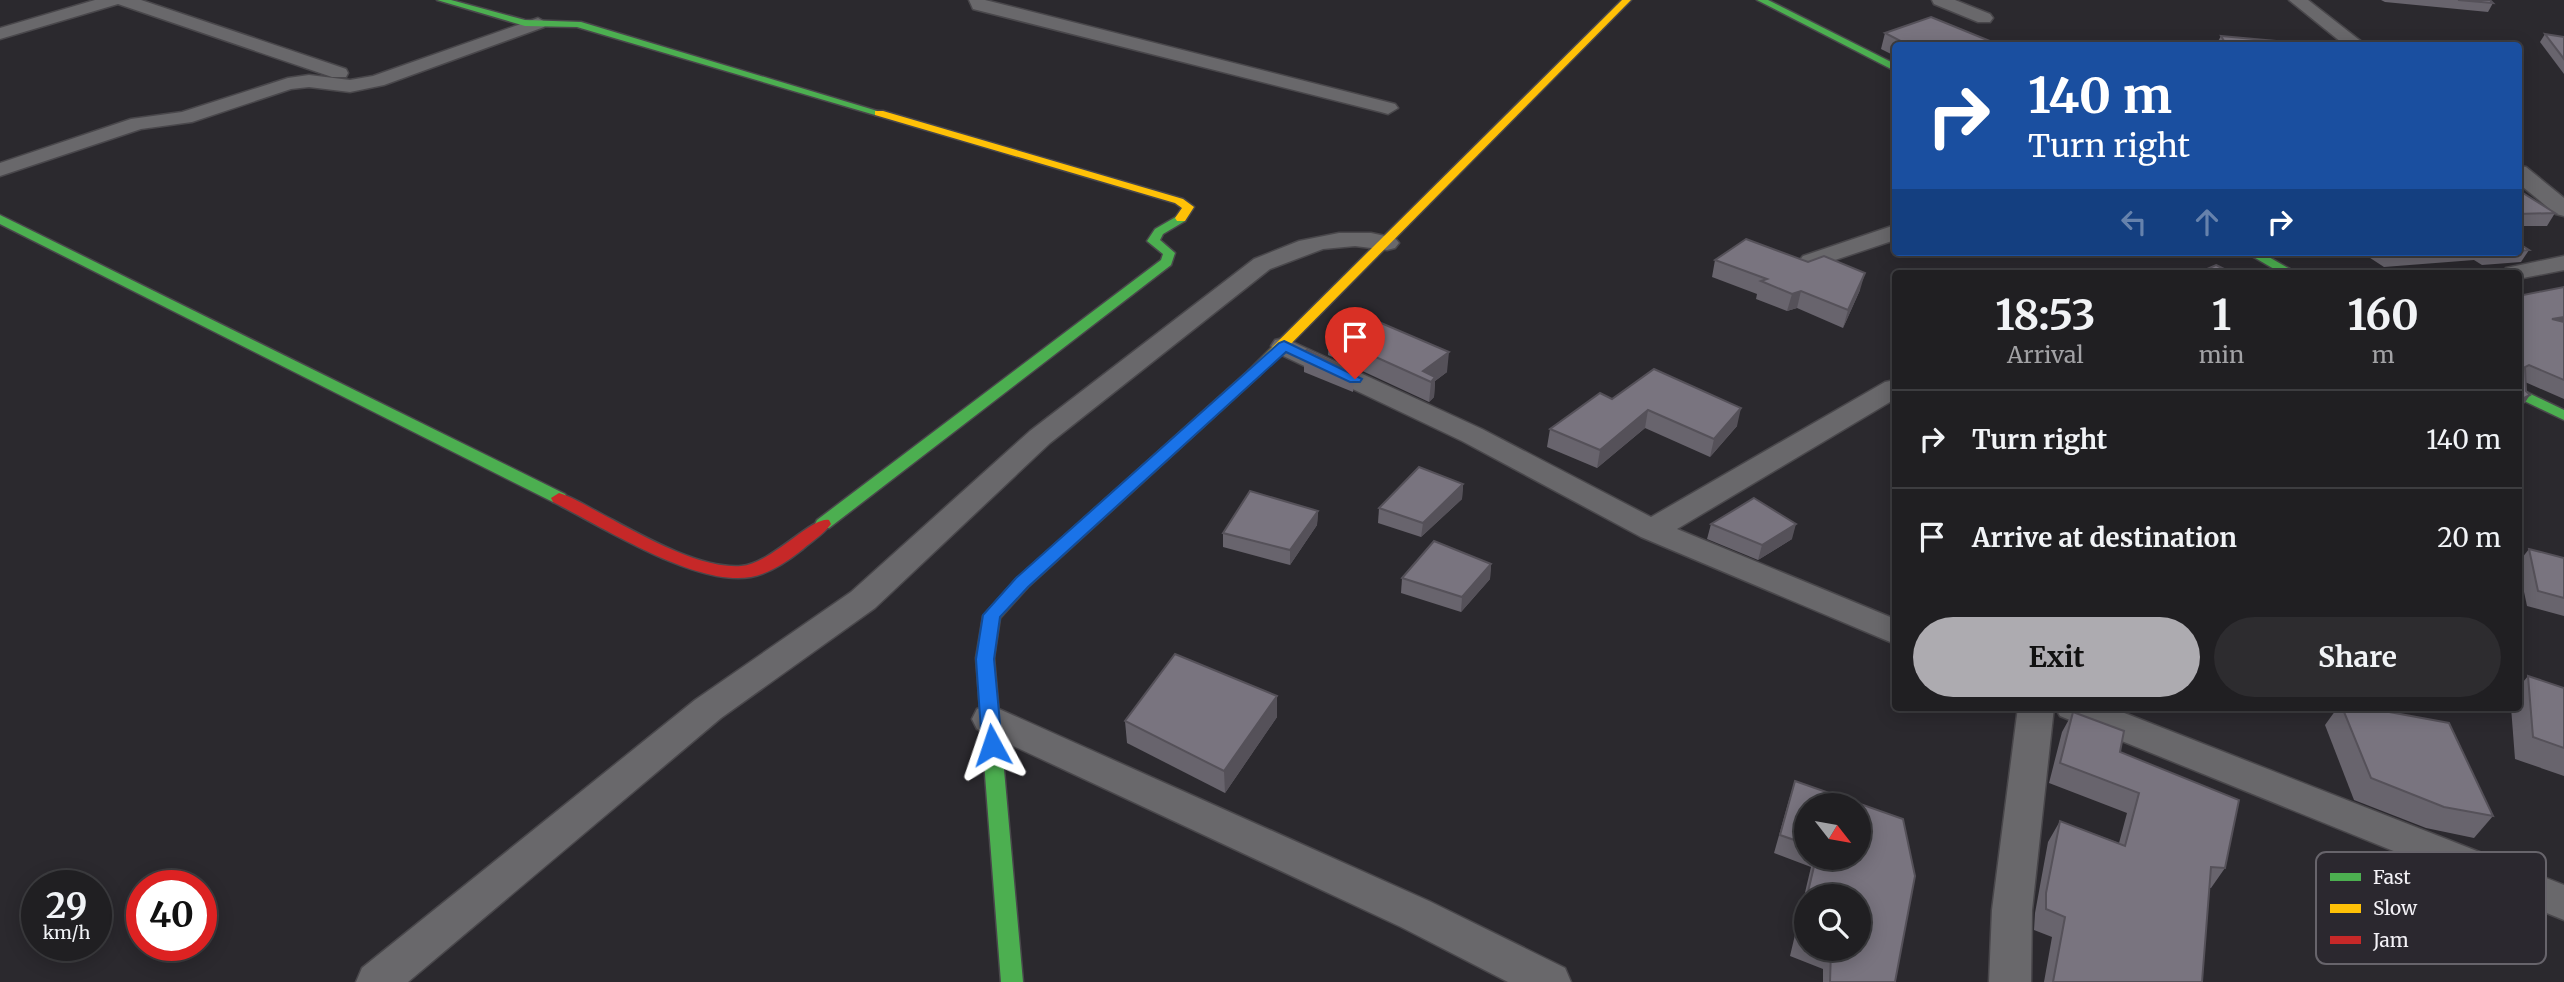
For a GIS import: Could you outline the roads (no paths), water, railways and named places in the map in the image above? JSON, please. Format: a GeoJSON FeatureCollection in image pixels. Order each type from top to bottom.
{"type":"FeatureCollection","features":[{"type":"Feature","properties":{"kind":"street"},"geometry":{"type":"LineString","coordinates":[[0,25],[88,0]]}},
{"type":"Feature","properties":{"kind":"street"},"geometry":{"type":"LineString","coordinates":[[0,34],[113,0]]}},
{"type":"Feature","properties":{"kind":"street"},"geometry":{"type":"LineString","coordinates":[[124,0],[369,84]]}},
{"type":"Feature","properties":{"kind":"street"},"geometry":{"type":"LineString","coordinates":[[0,219],[683,560],[710,571],[733,575],[757,570],[777,559],[1167,262],[1170,256],[1153,241],[1155,236],[1182,219],[1188,211],[1188,207],[1179,201],[578,24],[519,22],[441,0]]}},
{"type":"Feature","properties":{"kind":"street"},"geometry":{"type":"LineString","coordinates":[[977,0],[979,5],[1388,108]]}},
{"type":"Feature","properties":{"kind":"street"},"geometry":{"type":"LineString","coordinates":[[1012,982],[985,659],[992,615],[1022,583],[1284,346],[1627,0]]}},
{"type":"Feature","properties":{"kind":"street"},"geometry":{"type":"LineString","coordinates":[[1761,0],[1892,66]]}},
{"type":"Feature","properties":{"kind":"street"},"geometry":{"type":"LineString","coordinates":[[1940,0],[1984,18]]}},
{"type":"Feature","properties":{"kind":"street"},"geometry":{"type":"LineString","coordinates":[[2297,0],[2353,42]]}},
{"type":"Feature","properties":{"kind":"street"},"geometry":{"type":"LineString","coordinates":[[0,170],[138,123],[185,118],[288,84],[309,81],[342,86],[369,84],[538,23]]}},
{"type":"Feature","properties":{"kind":"street"},"geometry":{"type":"LineString","coordinates":[[2522,175],[2564,209]]}},
{"type":"Feature","properties":{"kind":"street"},"geometry":{"type":"LineString","coordinates":[[1811,261],[1892,233]]}},
{"type":"Feature","properties":{"kind":"street"},"geometry":{"type":"LineString","coordinates":[[377,982],[708,709],[863,600],[1040,437],[1262,264],[1284,253],[1333,240],[1370,239],[1387,243]]}},
{"type":"Feature","properties":{"kind":"street"},"geometry":{"type":"LineString","coordinates":[[2259,256],[2285,270]]}},
{"type":"Feature","properties":{"kind":"street"},"geometry":{"type":"LineString","coordinates":[[2522,271],[2564,263]]}},
{"type":"Feature","properties":{"kind":"street"},"geometry":{"type":"LineString","coordinates":[[1284,346],[1472,435],[1652,530],[1892,631]]}},
{"type":"Feature","properties":{"kind":"street"},"geometry":{"type":"LineString","coordinates":[[1652,530],[1892,390]]}},
{"type":"Feature","properties":{"kind":"street"},"geometry":{"type":"LineString","coordinates":[[2522,394],[2564,416]]}},
{"type":"Feature","properties":{"kind":"street"},"geometry":{"type":"LineString","coordinates":[[2010,982],[2012,910],[2036,711]]}},
{"type":"Feature","properties":{"kind":"street"},"geometry":{"type":"LineString","coordinates":[[2083,711],[2436,852]]}},
{"type":"Feature","properties":{"kind":"street"},"geometry":{"type":"LineString","coordinates":[[990,719],[1415,914],[1550,982]]}},
{"type":"Feature","properties":{"kind":"street"},"geometry":{"type":"LineString","coordinates":[[2546,896],[2564,903]]}}]}
